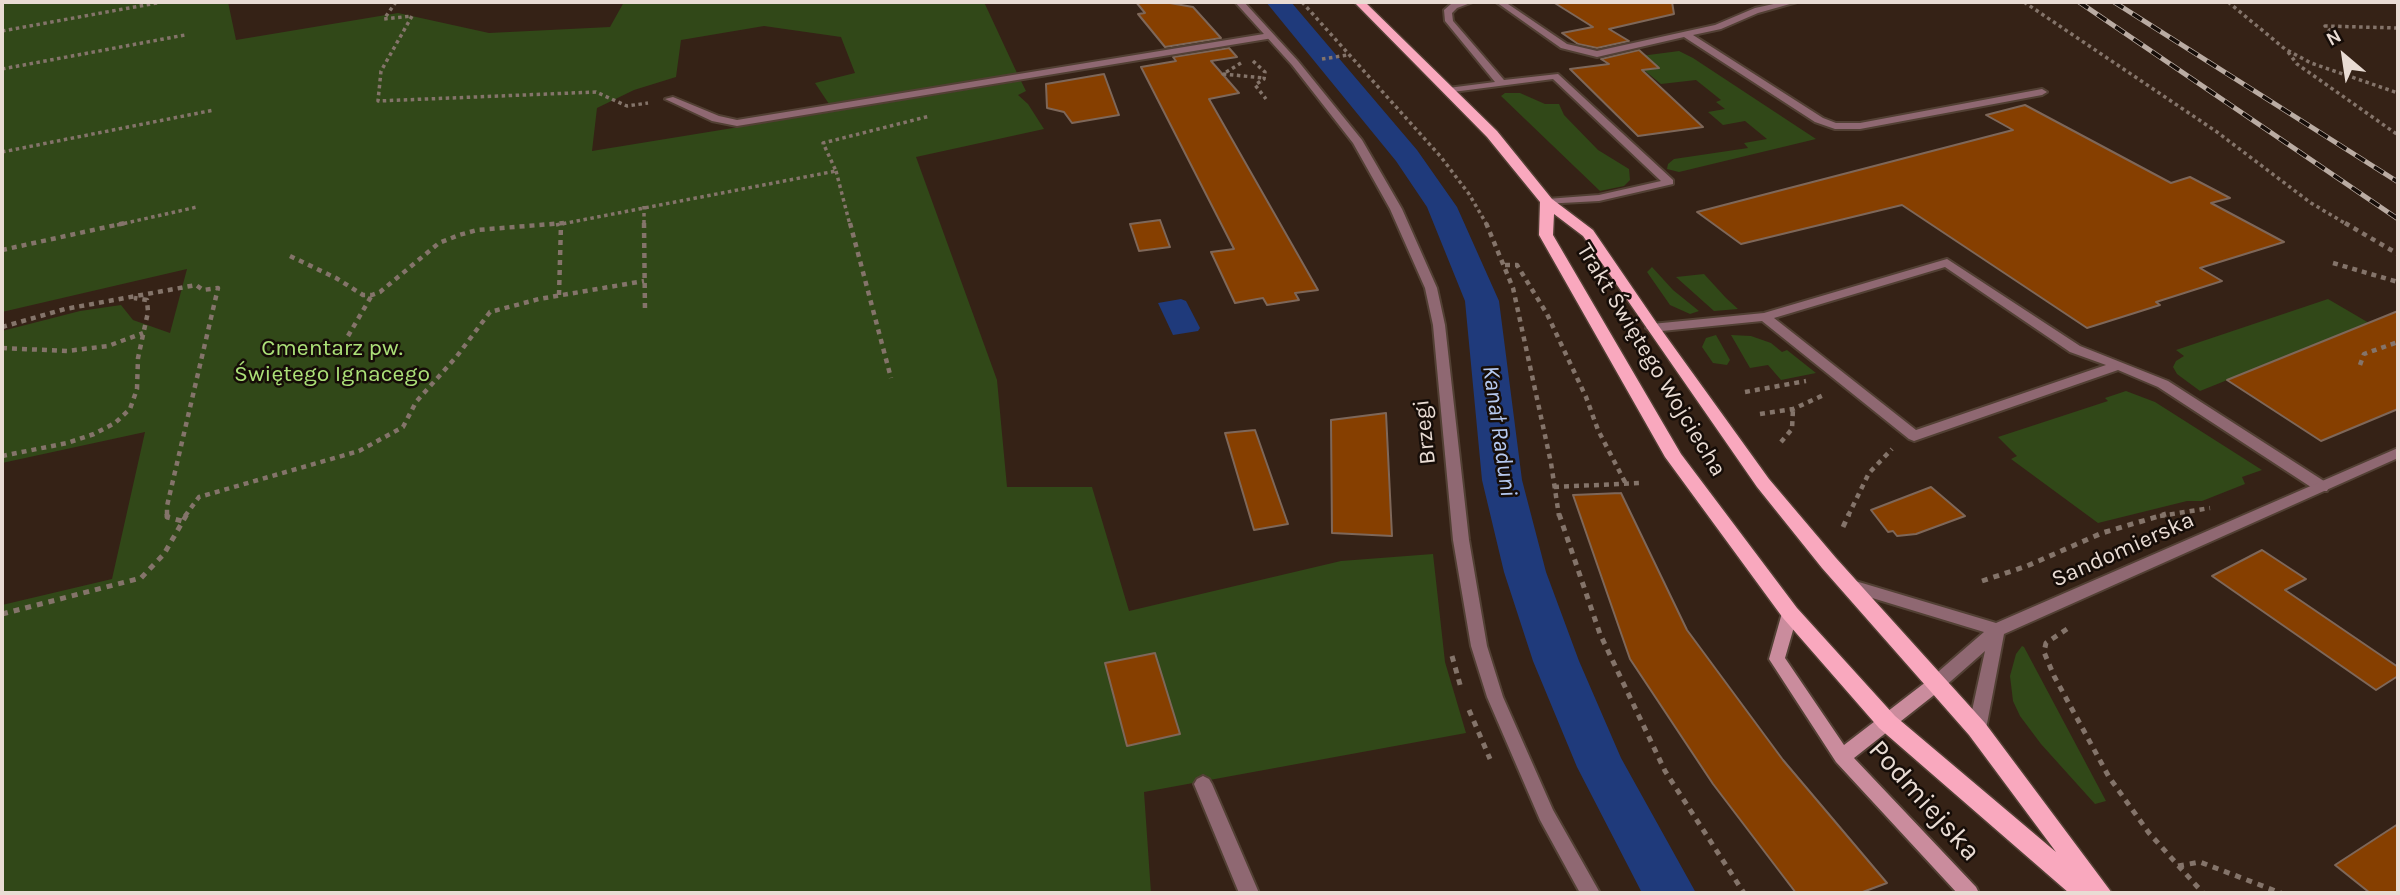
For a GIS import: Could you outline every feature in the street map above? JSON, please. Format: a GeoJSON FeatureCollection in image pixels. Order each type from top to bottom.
{"type":"FeatureCollection","features":[{"type":"Feature","properties":{"kind":"main road","name":"Trakt Świętego Wojciecha"},"geometry":{"type":"LineString","coordinates":[[1359,2],[1492,134],[1547,202],[1588,233],[1763,483],[1829,563],[1977,729],[2100,893]]}},
{"type":"Feature","properties":{"kind":"main road","name":"Trakt Świętego Wojciecha"},"geometry":{"type":"LineString","coordinates":[[1547,202],[1546,235],[1674,457],[1790,613],[1887,722],[2086,893]]}},
{"type":"Feature","properties":{"kind":"main road"},"geometry":{"type":"LineString","coordinates":[[1790,613],[1777,659],[1842,757]]}},
{"type":"Feature","properties":{"kind":"main road","name":"Sandomierska"},"geometry":{"type":"LineString","coordinates":[[1887,722],[1937,683]]}},
{"type":"Feature","properties":{"kind":"main road","name":"Podmiejska"},"geometry":{"type":"LineString","coordinates":[[1887,722],[1842,757],[1969,893]]}},
{"type":"Feature","properties":{"kind":"street","name":"Brzegi"},"geometry":{"type":"LineString","coordinates":[[1239,2],[1358,142],[1396,209],[1432,288],[1439,325],[1461,540],[1479,646],[1495,697],[1546,814],[1590,893]]}},
{"type":"Feature","properties":{"kind":"street"},"geometry":{"type":"LineString","coordinates":[[1469,2],[1454,6],[1447,12],[1449,21],[1501,83]]}},
{"type":"Feature","properties":{"kind":"street"},"geometry":{"type":"LineString","coordinates":[[1500,2],[1549,36],[1577,50],[1597,54],[1718,27],[1755,11],[1793,2]]}},
{"type":"Feature","properties":{"kind":"street"},"geometry":{"type":"LineString","coordinates":[[1686,35],[1819,120],[1835,126],[1860,126],[2042,92]]}},
{"type":"Feature","properties":{"kind":"street"},"geometry":{"type":"LineString","coordinates":[[670,99],[716,119],[737,123],[1270,36]]}},
{"type":"Feature","properties":{"kind":"street"},"geometry":{"type":"LineString","coordinates":[[1448,91],[1555,76],[1674,181],[1599,198],[1547,202]]}},
{"type":"Feature","properties":{"kind":"street"},"geometry":{"type":"LineString","coordinates":[[1652,328],[1765,317],[1947,263],[2075,349],[2163,384],[2322,487]]}},
{"type":"Feature","properties":{"kind":"street"},"geometry":{"type":"LineString","coordinates":[[1765,317],[1914,436],[2119,365]]}},
{"type":"Feature","properties":{"kind":"street","name":"Sandomierska"},"geometry":{"type":"LineString","coordinates":[[1937,683],[1997,630],[2398,453]]}},
{"type":"Feature","properties":{"kind":"street"},"geometry":{"type":"LineString","coordinates":[[1852,586],[1997,630],[1977,729]]}},
{"type":"Feature","properties":{"kind":"street"},"geometry":{"type":"LineString","coordinates":[[1203,784],[1249,893]]}},
{"type":"Feature","properties":{"kind":"path"},"geometry":{"type":"LineString","coordinates":[[2,31],[162,2]]}},
{"type":"Feature","properties":{"kind":"path"},"geometry":{"type":"LineString","coordinates":[[396,2],[384,19],[412,16],[381,71],[378,101],[596,92],[627,106],[670,99]]}},
{"type":"Feature","properties":{"kind":"path"},"geometry":{"type":"LineString","coordinates":[[1301,2],[1441,157],[1469,194],[1493,236],[1514,288],[1563,532],[1582,588],[1645,733],[1665,771],[1744,893]]}},
{"type":"Feature","properties":{"kind":"path"},"geometry":{"type":"LineString","coordinates":[[2024,2],[2217,132],[2311,203],[2398,254]]}},
{"type":"Feature","properties":{"kind":"path"},"geometry":{"type":"LineString","coordinates":[[2228,2],[2286,49],[2311,62],[2398,93]]}},
{"type":"Feature","properties":{"kind":"path"},"geometry":{"type":"LineString","coordinates":[[2336,36],[2325,26],[2398,28]]}},
{"type":"Feature","properties":{"kind":"path"},"geometry":{"type":"LineString","coordinates":[[2,69],[185,35]]}},
{"type":"Feature","properties":{"kind":"path"},"geometry":{"type":"LineString","coordinates":[[1211,46],[1221,54],[1247,59],[1263,68],[1264,78]]}},
{"type":"Feature","properties":{"kind":"path"},"geometry":{"type":"LineString","coordinates":[[2286,49],[2297,64],[2398,135]]}},
{"type":"Feature","properties":{"kind":"path"},"geometry":{"type":"LineString","coordinates":[[1342,56],[1348,55]]}},
{"type":"Feature","properties":{"kind":"path"},"geometry":{"type":"LineString","coordinates":[[1247,59],[1223,74],[1264,78]]}},
{"type":"Feature","properties":{"kind":"path"},"geometry":{"type":"LineString","coordinates":[[1264,78],[1255,85],[1266,99]]}},
{"type":"Feature","properties":{"kind":"path"},"geometry":{"type":"LineString","coordinates":[[2,152],[214,110]]}},
{"type":"Feature","properties":{"kind":"path"},"geometry":{"type":"LineString","coordinates":[[891,378],[836,171],[823,143],[942,113]]}},
{"type":"Feature","properties":{"kind":"path"},"geometry":{"type":"LineString","coordinates":[[290,256],[337,278],[363,295],[372,295],[380,292],[439,243],[477,230],[561,224],[836,171]]}},
{"type":"Feature","properties":{"kind":"path"},"geometry":{"type":"LineString","coordinates":[[2,250],[197,206]]}},
{"type":"Feature","properties":{"kind":"path"},"geometry":{"type":"LineString","coordinates":[[644,206],[645,312]]}},
{"type":"Feature","properties":{"kind":"path"},"geometry":{"type":"LineString","coordinates":[[559,295],[561,224]]}},
{"type":"Feature","properties":{"kind":"path"},"geometry":{"type":"LineString","coordinates":[[2333,263],[2398,282]]}},
{"type":"Feature","properties":{"kind":"path"},"geometry":{"type":"LineString","coordinates":[[1504,265],[1517,265],[1547,314],[1586,397],[1598,430],[1626,484]]}},
{"type":"Feature","properties":{"kind":"path"},"geometry":{"type":"LineString","coordinates":[[2,614],[141,578],[164,554],[199,497],[359,452],[403,427],[416,402],[457,356],[490,312],[559,295],[645,281]]}},
{"type":"Feature","properties":{"kind":"path"},"geometry":{"type":"LineString","coordinates":[[2,327],[65,309],[196,285],[203,290],[218,288],[167,506],[167,517],[182,521]]}},
{"type":"Feature","properties":{"kind":"path"},"geometry":{"type":"LineString","coordinates":[[348,336],[372,295]]}},
{"type":"Feature","properties":{"kind":"path"},"geometry":{"type":"LineString","coordinates":[[2,456],[67,443],[116,423],[130,409],[137,389],[138,358],[148,312],[146,300],[130,297]]}},
{"type":"Feature","properties":{"kind":"path"},"geometry":{"type":"LineString","coordinates":[[2,348],[67,351],[108,346],[144,333]]}},
{"type":"Feature","properties":{"kind":"path"},"geometry":{"type":"LineString","coordinates":[[2360,365],[2364,354],[2398,342]]}},
{"type":"Feature","properties":{"kind":"path"},"geometry":{"type":"LineString","coordinates":[[1745,392],[1810,380]]}},
{"type":"Feature","properties":{"kind":"path"},"geometry":{"type":"LineString","coordinates":[[1760,414],[1793,409],[1849,384]]}},
{"type":"Feature","properties":{"kind":"path"},"geometry":{"type":"LineString","coordinates":[[1781,442],[1792,429],[1793,409]]}},
{"type":"Feature","properties":{"kind":"path"},"geometry":{"type":"LineString","coordinates":[[1843,527],[1869,473],[1893,449],[1914,436]]}},
{"type":"Feature","properties":{"kind":"path"},"geometry":{"type":"LineString","coordinates":[[1554,487],[1640,483]]}},
{"type":"Feature","properties":{"kind":"path"},"geometry":{"type":"LineString","coordinates":[[1982,581],[2027,566],[2102,533],[2171,513],[2222,506]]}},
{"type":"Feature","properties":{"kind":"path"},"geometry":{"type":"LineString","coordinates":[[2053,638],[2046,643],[2044,652],[2047,661],[2097,754],[2149,833],[2203,893]]}},
{"type":"Feature","properties":{"kind":"path"},"geometry":{"type":"LineString","coordinates":[[2178,866],[2200,862],[2281,893]]}},
{"type":"Feature","properties":{"kind":"green space","name":"Cmentarz pw. Świętego Ignacego"},"geometry":{"type":"Polygon","coordinates":[[[2,2],[228,2],[236,40],[398,13],[489,33],[610,27],[624,2],[984,2],[1017,73],[829,104],[815,83],[855,73],[841,37],[764,26],[681,40],[676,77],[634,90],[597,108],[592,151],[1021,81],[1026,91],[1018,95],[1028,104],[1044,129],[916,157],[997,380],[1007,487],[1092,487],[1129,611],[1341,561],[1433,554],[1445,662],[1466,733],[1144,792],[1151,893],[2,893],[2,605],[112,579],[145,432],[2,463],[2,331],[80,311],[121,305],[133,320],[170,333],[187,269],[2,312],[2,2]]]}},
{"type":"Feature","properties":{"kind":"green space"},"geometry":{"type":"Polygon","coordinates":[[[1679,51],[1816,139],[1679,172],[1667,169],[1674,159],[1748,148],[1744,143],[1767,139],[1745,121],[1723,125],[1708,112],[1725,109],[1716,102],[1721,100],[1696,80],[1661,84],[1644,70],[1658,67],[1633,57],[1679,51]]]}},
{"type":"Feature","properties":{"kind":"green space"},"geometry":{"type":"Polygon","coordinates":[[[1505,93],[1520,93],[1545,104],[1559,104],[1564,115],[1598,150],[1629,169],[1630,180],[1624,186],[1600,191],[1501,96],[1505,93]]]}},
{"type":"Feature","properties":{"kind":"green space"},"geometry":{"type":"Polygon","coordinates":[[[1652,267],[1673,290],[1699,311],[1690,314],[1670,305],[1647,272],[1652,267]]]}},
{"type":"Feature","properties":{"kind":"green space"},"geometry":{"type":"Polygon","coordinates":[[[1704,274],[1738,309],[1714,311],[1676,277],[1704,274]]]}},
{"type":"Feature","properties":{"kind":"green space"},"geometry":{"type":"Polygon","coordinates":[[[2328,299],[2369,323],[2200,391],[2177,374],[2173,367],[2176,361],[2184,356],[2176,350],[2328,299]]]}},
{"type":"Feature","properties":{"kind":"green space"},"geometry":{"type":"Polygon","coordinates":[[[1716,335],[1730,360],[1727,365],[1713,363],[1702,347],[1706,338],[1716,335]]]}},
{"type":"Feature","properties":{"kind":"green space"},"geometry":{"type":"Polygon","coordinates":[[[1731,335],[1751,336],[1771,343],[1782,352],[1787,350],[1816,373],[1781,380],[1768,365],[1750,368],[1731,335]]]}},
{"type":"Feature","properties":{"kind":"green space"},"geometry":{"type":"Polygon","coordinates":[[[2126,391],[2155,402],[2262,470],[2242,477],[2245,484],[2202,501],[2187,501],[2098,523],[2011,459],[2017,456],[1998,437],[2108,401],[2105,398],[2126,391]]]}},
{"type":"Feature","properties":{"kind":"green space"},"geometry":{"type":"Polygon","coordinates":[[[2022,646],[2106,801],[2095,804],[2041,744],[2020,716],[2013,701],[2010,676],[2016,654],[2022,646]]]}},
{"type":"Feature","properties":{"kind":"water"},"geometry":{"type":"Polygon","coordinates":[[[1181,299],[1186,301],[1200,328],[1198,331],[1173,335],[1158,303],[1181,299]]]}},
{"type":"Feature","properties":{"kind":"building"},"geometry":{"type":"Polygon","coordinates":[[[1136,2],[1164,2],[1193,7],[1221,38],[1165,47],[1138,14],[1145,13],[1136,2]]]}},
{"type":"Feature","properties":{"kind":"building"},"geometry":{"type":"Polygon","coordinates":[[[1553,2],[1672,2],[1674,14],[1609,29],[1629,41],[1597,48],[1578,44],[1562,33],[1593,27],[1553,2]]]}},
{"type":"Feature","properties":{"kind":"building"},"geometry":{"type":"Polygon","coordinates":[[[1229,48],[1237,57],[1211,61],[1239,93],[1209,99],[1318,290],[1295,293],[1299,300],[1267,305],[1263,298],[1235,303],[1211,252],[1234,249],[1141,67],[1176,61],[1173,57],[1229,48]]]}},
{"type":"Feature","properties":{"kind":"building"},"geometry":{"type":"Polygon","coordinates":[[[1639,50],[1659,68],[1642,70],[1703,127],[1638,136],[1570,69],[1609,64],[1601,59],[1639,50]]]}},
{"type":"Feature","properties":{"kind":"building"},"geometry":{"type":"Polygon","coordinates":[[[1104,74],[1119,115],[1072,123],[1064,112],[1047,108],[1046,84],[1104,74]]]}},
{"type":"Feature","properties":{"kind":"building"},"geometry":{"type":"Polygon","coordinates":[[[2025,105],[2171,183],[2190,177],[2230,198],[2211,203],[2284,242],[2200,268],[2222,281],[2156,302],[2160,305],[2087,328],[1902,205],[1741,244],[1697,212],[2013,130],[1986,115],[2025,105]]]}},
{"type":"Feature","properties":{"kind":"building"},"geometry":{"type":"Polygon","coordinates":[[[1160,220],[1170,247],[1139,251],[1130,224],[1160,220]]]}},
{"type":"Feature","properties":{"kind":"building"},"geometry":{"type":"Polygon","coordinates":[[[2398,311],[2398,409],[2321,441],[2227,380],[2398,311]]]}},
{"type":"Feature","properties":{"kind":"building"},"geometry":{"type":"Polygon","coordinates":[[[1386,413],[1392,536],[1332,533],[1331,420],[1386,413]]]}},
{"type":"Feature","properties":{"kind":"building"},"geometry":{"type":"Polygon","coordinates":[[[1255,430],[1288,524],[1254,530],[1225,433],[1255,430]]]}},
{"type":"Feature","properties":{"kind":"building"},"geometry":{"type":"Polygon","coordinates":[[[1931,487],[1965,516],[1916,534],[1897,536],[1893,531],[1888,532],[1871,510],[1931,487]]]}},
{"type":"Feature","properties":{"kind":"building"},"geometry":{"type":"Polygon","coordinates":[[[1621,493],[1687,630],[1783,760],[1887,883],[1860,893],[1796,893],[1713,784],[1630,659],[1573,495],[1621,493]]]}},
{"type":"Feature","properties":{"kind":"building"},"geometry":{"type":"Polygon","coordinates":[[[2262,550],[2306,579],[2285,590],[2398,667],[2398,676],[2376,690],[2212,576],[2262,550]]]}},
{"type":"Feature","properties":{"kind":"building"},"geometry":{"type":"Polygon","coordinates":[[[1155,653],[1180,734],[1127,746],[1105,663],[1155,653]]]}},
{"type":"Feature","properties":{"kind":"building"},"geometry":{"type":"Polygon","coordinates":[[[2398,824],[2398,893],[2370,893],[2335,865],[2398,824]]]}},
{"type":"Feature","properties":{"kind":"waterway","name":"Kanał Raduni"},"geometry":{"type":"LineString","coordinates":[[1278,2],[1407,156],[1442,207],[1482,301],[1502,480],[1525,572],[1556,661],[1601,767],[1670,893]]}},
{"type":"Feature","properties":{"kind":"railway"},"geometry":{"type":"LineString","coordinates":[[2079,2],[2398,219]]}},
{"type":"Feature","properties":{"kind":"railway"},"geometry":{"type":"LineString","coordinates":[[2114,2],[2398,182]]}}]}
